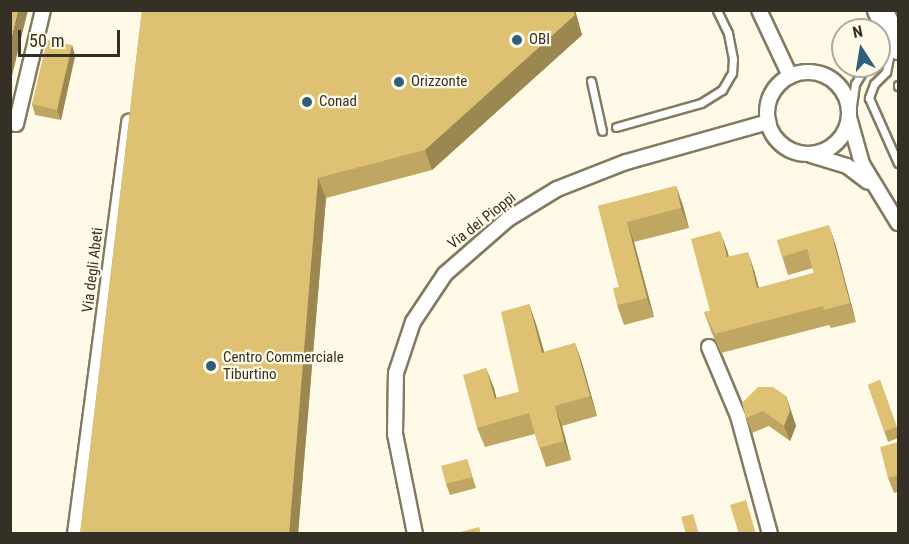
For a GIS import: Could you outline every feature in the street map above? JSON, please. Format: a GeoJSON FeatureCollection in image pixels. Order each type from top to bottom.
{"type":"FeatureCollection","features":[{"type":"Feature","properties":{"kind":"highway"},"geometry":{"type":"LineString","coordinates":[[880,10],[894,50]]}},
{"type":"Feature","properties":{"kind":"street"},"geometry":{"type":"LineString","coordinates":[[10,122],[16,124],[43,10]]}},
{"type":"Feature","properties":{"kind":"street"},"geometry":{"type":"LineString","coordinates":[[759,10],[790,76]]}},
{"type":"Feature","properties":{"kind":"street"},"geometry":{"type":"LineString","coordinates":[[883,198],[847,166],[803,153],[780,143],[768,122],[771,95],[790,76],[812,72],[832,80],[845,94],[861,164],[883,198],[898,222]]}},
{"type":"Feature","properties":{"kind":"street","name":"Via degli Abeti"},"geometry":{"type":"LineString","coordinates":[[75,534],[132,106]]}},
{"type":"Feature","properties":{"kind":"street"},"geometry":{"type":"LineString","coordinates":[[803,153],[816,153],[834,143],[846,127],[849,117]]}},
{"type":"Feature","properties":{"kind":"street","name":"Via dei Pioppi"},"geometry":{"type":"LineString","coordinates":[[415,534],[395,434],[396,373],[413,322],[445,274],[508,219],[557,189],[626,162],[768,122]]}},
{"type":"Feature","properties":{"kind":"street"},"geometry":{"type":"LineString","coordinates":[[709,347],[738,416],[770,534]]}},
{"type":"Feature","properties":{"kind":"lane"},"geometry":{"type":"LineString","coordinates":[[616,127],[701,103],[722,90],[730,79],[733,59],[728,33],[717,10]]}},
{"type":"Feature","properties":{"kind":"lane"},"geometry":{"type":"LineString","coordinates":[[894,50],[886,72],[870,91],[869,98],[898,163]]}},
{"type":"Feature","properties":{"kind":"lane"},"geometry":{"type":"LineString","coordinates":[[849,117],[855,84],[859,78]]}},
{"type":"Feature","properties":{"kind":"lane"},"geometry":{"type":"LineString","coordinates":[[591,81],[602,131]]}},
{"type":"Feature","properties":{"kind":"building"},"geometry":{"type":"Polygon","coordinates":[[[10,10],[18,10],[10,44],[10,10]]]}},
{"type":"Feature","properties":{"kind":"building","name":"Centro Commerciale Tiburtino"},"geometry":{"type":"Polygon","coordinates":[[[142,10],[573,10],[575,15],[425,150],[318,178],[289,534],[80,534],[142,10]]]}},
{"type":"Feature","properties":{"kind":"building"},"geometry":{"type":"Polygon","coordinates":[[[47,40],[72,45],[57,110],[32,104],[47,40]]]}},
{"type":"Feature","properties":{"kind":"building"},"geometry":{"type":"Polygon","coordinates":[[[676,186],[681,208],[627,222],[647,298],[617,305],[613,288],[619,287],[598,206],[676,186]]]}},
{"type":"Feature","properties":{"kind":"building"},"geometry":{"type":"Polygon","coordinates":[[[829,225],[850,303],[824,310],[823,306],[715,334],[704,312],[710,311],[691,239],[720,231],[727,257],[748,252],[757,288],[814,273],[807,249],[782,257],[777,240],[829,225]]]}},
{"type":"Feature","properties":{"kind":"building"},"geometry":{"type":"Polygon","coordinates":[[[529,304],[542,353],[575,343],[590,396],[555,406],[564,441],[539,448],[529,413],[477,428],[463,375],[486,368],[495,399],[519,392],[501,312],[529,304]]]}},
{"type":"Feature","properties":{"kind":"building"},"geometry":{"type":"Polygon","coordinates":[[[880,380],[897,427],[884,431],[868,385],[880,380]]]}},
{"type":"Feature","properties":{"kind":"building"},"geometry":{"type":"Polygon","coordinates":[[[758,387],[773,387],[786,396],[790,411],[784,426],[763,411],[746,418],[742,403],[758,387]]]}},
{"type":"Feature","properties":{"kind":"building"},"geometry":{"type":"Polygon","coordinates":[[[898,442],[898,475],[888,478],[880,447],[898,442]]]}},
{"type":"Feature","properties":{"kind":"building"},"geometry":{"type":"Polygon","coordinates":[[[467,459],[472,477],[446,484],[441,466],[467,459]]]}},
{"type":"Feature","properties":{"kind":"building"},"geometry":{"type":"Polygon","coordinates":[[[746,500],[756,534],[739,534],[730,505],[746,500]]]}},
{"type":"Feature","properties":{"kind":"building"},"geometry":{"type":"Polygon","coordinates":[[[693,514],[699,534],[686,534],[681,517],[693,514]]]}},
{"type":"Feature","properties":{"kind":"building"},"geometry":{"type":"Polygon","coordinates":[[[479,527],[481,534],[453,534],[479,527]]]}},
{"type":"Feature","properties":{"kind":"place","name":"OBI"},"geometry":{"type":"Point","coordinates":[517,40]}},
{"type":"Feature","properties":{"kind":"place","name":"Orizzonte"},"geometry":{"type":"Point","coordinates":[399,82]}},
{"type":"Feature","properties":{"kind":"place","name":"Conad"},"geometry":{"type":"Point","coordinates":[307,102]}},
{"type":"Feature","properties":{"kind":"place","name":"Centro Commerciale Tiburtino"},"geometry":{"type":"Point","coordinates":[211,366]}}]}
